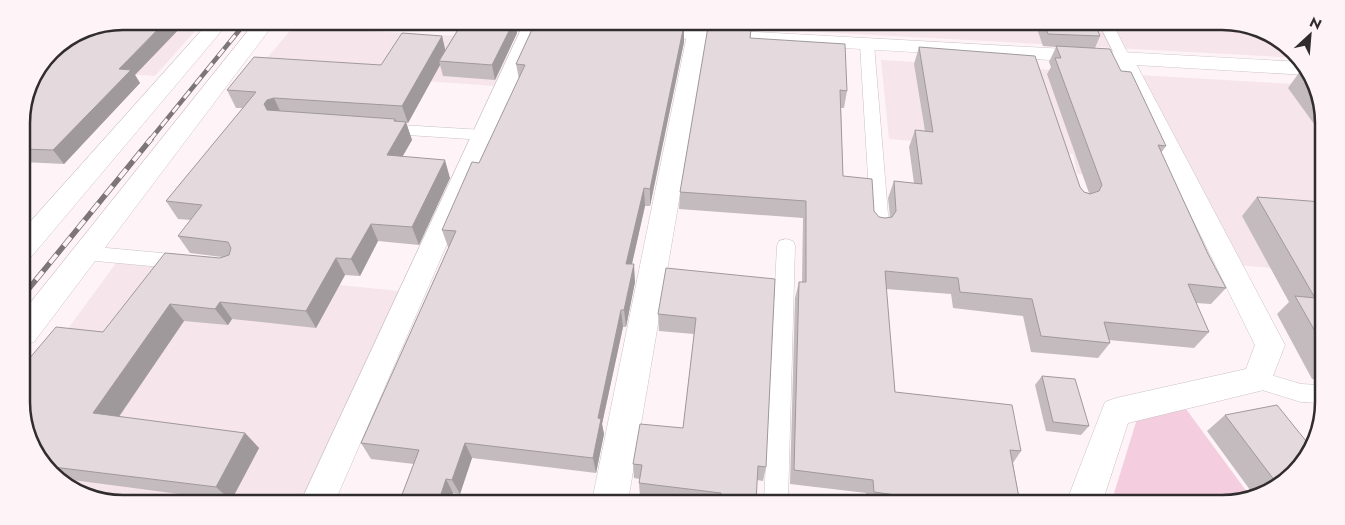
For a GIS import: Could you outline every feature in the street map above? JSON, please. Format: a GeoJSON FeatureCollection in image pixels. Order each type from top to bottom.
{"type":"FeatureCollection","features":[{"type":"Feature","properties":{"kind":"street"},"geometry":{"type":"LineString","coordinates":[[30,240],[212,30]]}},
{"type":"Feature","properties":{"kind":"street"},"geometry":{"type":"LineString","coordinates":[[30,324],[259,30]]}},
{"type":"Feature","properties":{"kind":"street"},"geometry":{"type":"LineString","coordinates":[[321,495],[530,30]]}},
{"type":"Feature","properties":{"kind":"street"},"geometry":{"type":"LineString","coordinates":[[629,31],[867,44],[1027,60],[1123,58],[1297,69]]}},
{"type":"Feature","properties":{"kind":"street"},"geometry":{"type":"LineString","coordinates":[[611,495],[697,35]]}},
{"type":"Feature","properties":{"kind":"street"},"geometry":{"type":"LineString","coordinates":[[1087,495],[1116,412],[1257,380],[1270,345],[1123,58]]}},
{"type":"Feature","properties":{"kind":"lane"},"geometry":{"type":"LineString","coordinates":[[1110,30],[1123,58]]}},
{"type":"Feature","properties":{"kind":"lane"},"geometry":{"type":"LineString","coordinates":[[867,44],[880,227]]}},
{"type":"Feature","properties":{"kind":"lane"},"geometry":{"type":"LineString","coordinates":[[368,128],[483,135]]}},
{"type":"Feature","properties":{"kind":"lane"},"geometry":{"type":"LineString","coordinates":[[776,495],[786,246]]}},
{"type":"Feature","properties":{"kind":"lane"},"geometry":{"type":"LineString","coordinates":[[85,253],[202,264]]}},
{"type":"Feature","properties":{"kind":"lane"},"geometry":{"type":"LineString","coordinates":[[1257,380],[1301,393],[1315,394]]}},
{"type":"Feature","properties":{"kind":"shaded area"},"geometry":{"type":"Polygon","coordinates":[[[196,30],[155,76],[79,71],[114,31],[196,30]]]}},
{"type":"Feature","properties":{"kind":"shaded area"},"geometry":{"type":"Polygon","coordinates":[[[290,30],[348,30],[514,39],[494,86],[258,69],[290,30]]]}},
{"type":"Feature","properties":{"kind":"shaded area"},"geometry":{"type":"Polygon","coordinates":[[[782,30],[1222,30],[1252,35],[1274,46],[1283,53],[1285,57],[782,30]]]}},
{"type":"Feature","properties":{"kind":"shaded area"},"geometry":{"type":"Polygon","coordinates":[[[881,60],[1307,85],[1312,99],[1315,123],[1315,272],[1212,263],[1169,182],[1077,174],[1073,154],[889,139],[881,60]]]}},
{"type":"Feature","properties":{"kind":"shaded area"},"geometry":{"type":"Polygon","coordinates":[[[116,263],[400,291],[307,495],[123,495],[93,490],[71,479],[46,454],[35,432],[32,420],[30,380],[116,263]]]}},
{"type":"Feature","properties":{"kind":"shaded area"},"geometry":{"type":"Polygon","coordinates":[[[1186,409],[1247,491],[1228,495],[1113,495],[1137,419],[1186,409]]]}},
{"type":"Feature","properties":{"kind":"building"},"geometry":{"type":"Polygon","coordinates":[[[123,30],[157,30],[119,69],[131,70],[53,150],[30,149],[30,117],[33,99],[49,66],[76,42],[93,35],[123,30]]]}},
{"type":"Feature","properties":{"kind":"building"},"geometry":{"type":"Polygon","coordinates":[[[458,30],[510,30],[492,65],[439,61],[458,30]]]}},
{"type":"Feature","properties":{"kind":"building"},"geometry":{"type":"Polygon","coordinates":[[[532,30],[683,30],[650,189],[644,188],[626,264],[634,264],[624,310],[621,310],[598,418],[601,419],[593,458],[465,443],[452,480],[446,479],[441,495],[402,495],[419,450],[361,443],[456,231],[442,230],[472,162],[479,163],[525,65],[516,64],[532,30]]]}},
{"type":"Feature","properties":{"kind":"building"},"geometry":{"type":"Polygon","coordinates":[[[707,30],[751,30],[750,38],[845,44],[847,91],[840,90],[843,176],[872,179],[874,211],[879,217],[885,218],[892,217],[896,211],[894,181],[922,184],[915,130],[933,132],[919,47],[1035,56],[1080,187],[1084,192],[1090,194],[1099,191],[1102,185],[1055,58],[1061,58],[1056,46],[1110,49],[1121,71],[1131,72],[1166,146],[1158,145],[1208,254],[1226,288],[1188,284],[1209,332],[1104,322],[1110,343],[1041,336],[1032,299],[960,292],[958,278],[885,271],[895,392],[1012,405],[1021,451],[1010,450],[1018,495],[896,495],[874,492],[873,480],[794,470],[799,282],[806,282],[806,201],[680,192],[707,30]]]}},
{"type":"Feature","properties":{"kind":"building"},"geometry":{"type":"Polygon","coordinates":[[[1046,30],[1098,30],[1100,36],[1048,34],[1046,30]]]}},
{"type":"Feature","properties":{"kind":"building"},"geometry":{"type":"Polygon","coordinates":[[[402,33],[442,36],[402,106],[274,98],[267,100],[264,104],[267,110],[395,119],[394,121],[406,122],[387,155],[445,160],[412,227],[371,224],[351,259],[336,258],[306,311],[220,302],[215,309],[170,304],[93,413],[245,433],[216,487],[58,468],[46,454],[35,432],[30,402],[30,358],[56,327],[103,332],[165,253],[220,258],[229,255],[231,248],[228,242],[178,236],[202,205],[166,201],[256,92],[227,90],[254,57],[381,65],[402,33]]]}},
{"type":"Feature","properties":{"kind":"building"},"geometry":{"type":"Polygon","coordinates":[[[1257,197],[1315,201],[1315,298],[1257,197]]]}},
{"type":"Feature","properties":{"kind":"building"},"geometry":{"type":"Polygon","coordinates":[[[666,268],[775,279],[766,467],[758,466],[756,495],[721,495],[721,493],[639,483],[642,465],[633,464],[640,424],[683,428],[696,318],[658,314],[666,268]]]}},
{"type":"Feature","properties":{"kind":"building"},"geometry":{"type":"Polygon","coordinates":[[[1295,296],[1315,298],[1315,331],[1295,296]]]}},
{"type":"Feature","properties":{"kind":"building"},"geometry":{"type":"Polygon","coordinates":[[[1042,376],[1075,379],[1089,426],[1053,422],[1042,376]]]}},
{"type":"Feature","properties":{"kind":"building"},"geometry":{"type":"Polygon","coordinates":[[[1277,405],[1306,441],[1296,459],[1274,479],[1225,415],[1277,405]]]}},
{"type":"Feature","properties":{"kind":"railway"},"geometry":{"type":"LineString","coordinates":[[150,140],[239,30]]}},
{"type":"Feature","properties":{"kind":"railway"},"geometry":{"type":"LineString","coordinates":[[30,287],[151,139]]}}]}
